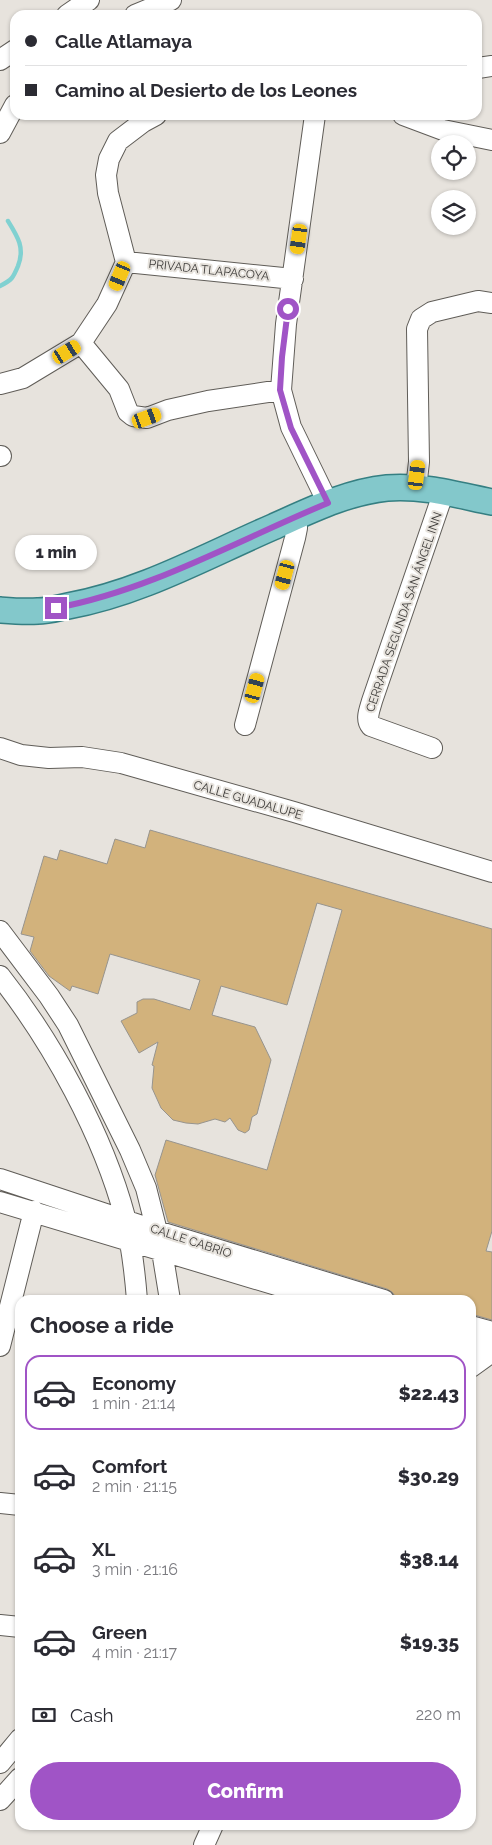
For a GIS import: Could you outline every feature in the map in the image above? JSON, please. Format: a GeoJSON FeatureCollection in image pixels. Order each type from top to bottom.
{"type":"FeatureCollection","features":[{"type":"Feature","properties":{"kind":"main road"},"geometry":{"type":"LineString","coordinates":[[0,610],[40,612],[90,602],[139,586],[296,516],[360,493],[386,488],[416,488],[492,502]]}},
{"type":"Feature","properties":{"kind":"street"},"geometry":{"type":"LineString","coordinates":[[75,10],[90,0]]}},
{"type":"Feature","properties":{"kind":"street"},"geometry":{"type":"LineString","coordinates":[[147,10],[171,0]]}},
{"type":"Feature","properties":{"kind":"street"},"geometry":{"type":"LineString","coordinates":[[0,134],[10,115]]}},
{"type":"Feature","properties":{"kind":"street"},"geometry":{"type":"LineString","coordinates":[[0,384],[23,378],[81,343],[107,304],[126,262],[108,193],[106,176],[109,160],[118,141],[147,120]]}},
{"type":"Feature","properties":{"kind":"street"},"geometry":{"type":"LineString","coordinates":[[314,120],[282,357],[280,390],[291,428],[328,503]]}},
{"type":"Feature","properties":{"kind":"street"},"geometry":{"type":"LineString","coordinates":[[416,120],[443,130],[492,140]]}},
{"type":"Feature","properties":{"kind":"street","name":"PRIVADA TLAPACOYA"},"geometry":{"type":"LineString","coordinates":[[126,262],[293,278]]}},
{"type":"Feature","properties":{"kind":"street"},"geometry":{"type":"LineString","coordinates":[[416,488],[419,462],[417,329],[421,318],[432,312],[478,301],[492,303]]}},
{"type":"Feature","properties":{"kind":"street"},"geometry":{"type":"LineString","coordinates":[[81,343],[119,389],[128,412],[133,416],[147,418],[168,410],[208,401],[280,390]]}},
{"type":"Feature","properties":{"kind":"street","name":"CERRADA SEGUNDA SAN ÁNGEL INN"},"geometry":{"type":"LineString","coordinates":[[432,748],[371,726],[368,723],[368,718],[372,700],[444,492]]}},
{"type":"Feature","properties":{"kind":"street"},"geometry":{"type":"LineString","coordinates":[[245,725],[295,538],[296,516]]}},
{"type":"Feature","properties":{"kind":"street","name":"CALLE GUADALUPE"},"geometry":{"type":"LineString","coordinates":[[0,748],[21,755],[49,758],[82,757],[121,763],[294,812],[492,872]]}},
{"type":"Feature","properties":{"kind":"street"},"geometry":{"type":"LineString","coordinates":[[0,931],[49,996],[68,1025],[130,1150],[146,1188],[162,1251],[169,1295]]}},
{"type":"Feature","properties":{"kind":"street"},"geometry":{"type":"LineString","coordinates":[[0,976],[19,1000],[78,1097],[114,1180],[125,1219],[136,1295]]}},
{"type":"Feature","properties":{"kind":"street","name":"CALLE CABRÍO"},"geometry":{"type":"LineString","coordinates":[[0,1179],[125,1219],[323,1295]]}},
{"type":"Feature","properties":{"kind":"street","name":"CALLE CABRÍO"},"geometry":{"type":"LineString","coordinates":[[0,1202],[162,1251],[322,1295]]}},
{"type":"Feature","properties":{"kind":"street"},"geometry":{"type":"LineString","coordinates":[[0,1346],[34,1211]]}},
{"type":"Feature","properties":{"kind":"street"},"geometry":{"type":"LineString","coordinates":[[476,1327],[492,1332]]}},
{"type":"Feature","properties":{"kind":"street"},"geometry":{"type":"LineString","coordinates":[[476,1346],[492,1351]]}},
{"type":"Feature","properties":{"kind":"street"},"geometry":{"type":"LineString","coordinates":[[476,1363],[492,1351]]}},
{"type":"Feature","properties":{"kind":"street"},"geometry":{"type":"LineString","coordinates":[[0,1503],[15,1504]]}},
{"type":"Feature","properties":{"kind":"street"},"geometry":{"type":"LineString","coordinates":[[0,1625],[15,1626]]}},
{"type":"Feature","properties":{"kind":"street"},"geometry":{"type":"LineString","coordinates":[[0,1800],[15,1784]]}},
{"type":"Feature","properties":{"kind":"street"},"geometry":{"type":"LineString","coordinates":[[204,1845],[211,1830]]}},
{"type":"Feature","properties":{"kind":"building"},"geometry":{"type":"Polygon","coordinates":[[[150,830],[492,929],[492,1231],[486,1251],[492,1252],[492,1320],[476,1315],[476,1295],[394,1295],[387,1289],[168,1222],[155,1175],[166,1140],[267,1170],[342,910],[317,903],[287,1005],[221,986],[212,1015],[255,1027],[271,1060],[257,1114],[252,1117],[249,1130],[245,1133],[238,1130],[230,1118],[225,1122],[215,1119],[198,1124],[173,1120],[161,1108],[152,1088],[154,1066],[152,1065],[158,1042],[139,1053],[121,1021],[137,1013],[137,1002],[143,999],[154,999],[190,1010],[200,980],[110,954],[98,994],[72,986],[70,991],[49,976],[30,951],[34,937],[21,934],[44,856],[57,860],[60,850],[107,864],[115,839],[145,848],[150,830]]]}},
{"type":"Feature","properties":{"kind":"waterway"},"geometry":{"type":"LineString","coordinates":[[0,286],[13,276],[21,254],[21,248],[8,221]]}},
{"type":"Feature","properties":{"kind":"route"},"geometry":{"type":"LineString","coordinates":[[56,608],[90,602],[139,586],[328,503],[291,428],[280,390],[288,309]]}}]}
